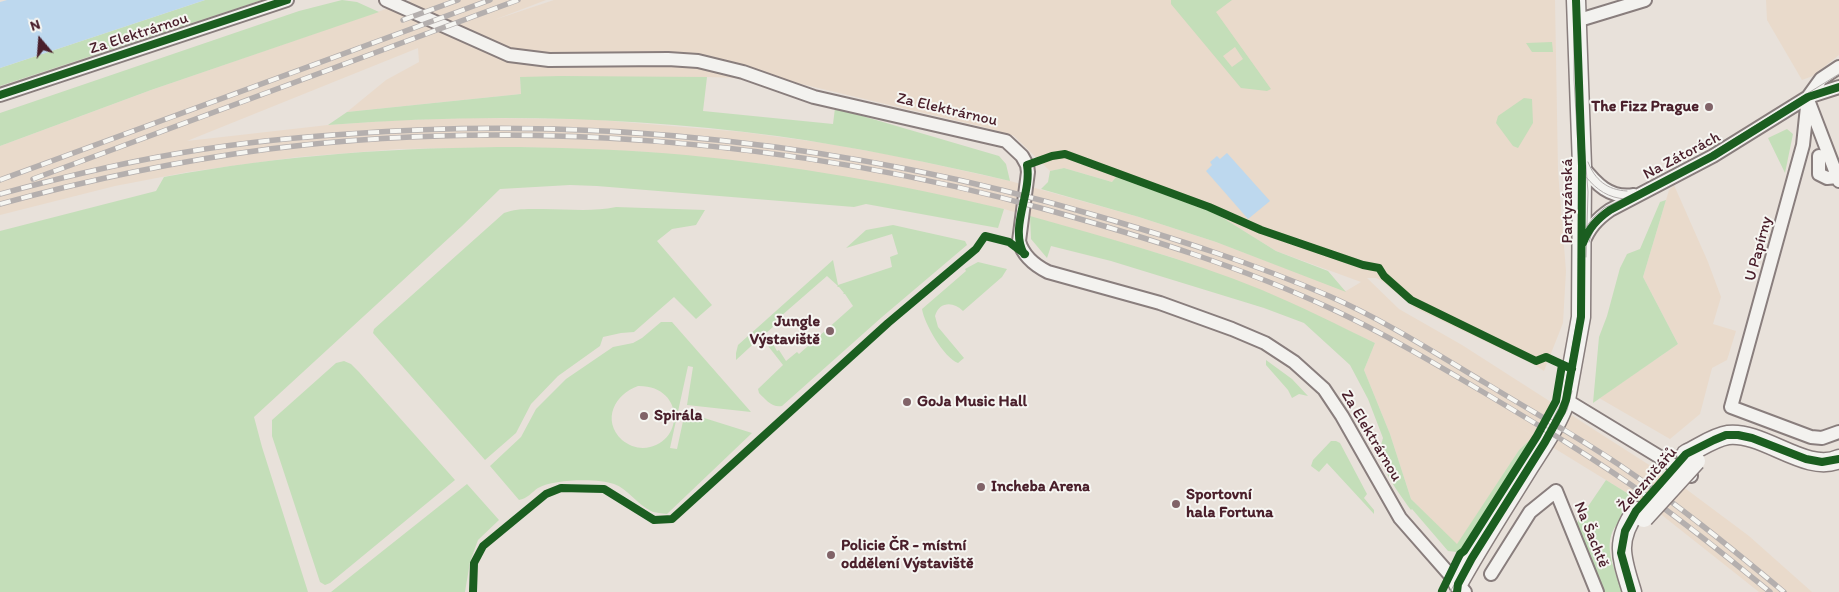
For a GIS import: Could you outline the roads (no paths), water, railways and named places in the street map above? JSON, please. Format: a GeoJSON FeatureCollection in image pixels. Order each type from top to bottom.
{"type":"FeatureCollection","features":[{"type":"Feature","properties":{"kind":"main road","name":"Partyzánská"},"geometry":{"type":"LineString","coordinates":[[1458,590],[1472,558],[1545,442],[1566,400],[1581,317],[1582,166],[1579,9]]}},
{"type":"Feature","properties":{"kind":"main road","name":"Železničářů"},"geometry":{"type":"LineString","coordinates":[[1632,592],[1622,558],[1622,540],[1628,522],[1640,515],[1691,464],[1705,444],[1726,435],[1738,434],[1806,459],[1822,462],[1839,459]]}},
{"type":"Feature","properties":{"kind":"street","name":"Za Elektrárnou"},"geometry":{"type":"LineString","coordinates":[[0,94],[287,0]]}},
{"type":"Feature","properties":{"kind":"street","name":"Za Elektrárnou"},"geometry":{"type":"LineString","coordinates":[[386,0],[508,55],[549,60],[668,59],[698,61],[743,72],[814,97],[1006,141],[1018,150],[1027,165],[1028,178],[1021,218],[1020,241],[1022,250],[1028,258],[1048,272],[1160,303],[1232,329],[1265,343],[1294,362],[1324,389],[1342,416],[1400,518],[1458,590]]}},
{"type":"Feature","properties":{"kind":"street"},"geometry":{"type":"LineString","coordinates":[[1579,9],[1645,0]]}},
{"type":"Feature","properties":{"kind":"street"},"geometry":{"type":"LineString","coordinates":[[1808,97],[1821,79],[1839,67]]}},
{"type":"Feature","properties":{"kind":"street"},"geometry":{"type":"LineString","coordinates":[[1808,97],[1839,87]]}},
{"type":"Feature","properties":{"kind":"street"},"geometry":{"type":"LineString","coordinates":[[1808,97],[1838,179],[1827,178],[1819,174],[1819,156]]}},
{"type":"Feature","properties":{"kind":"street","name":"Na Zátorách"},"geometry":{"type":"LineString","coordinates":[[1581,247],[1587,232],[1597,219],[1637,195],[1676,177],[1713,156],[1808,97]]}},
{"type":"Feature","properties":{"kind":"street","name":"U Papírny"},"geometry":{"type":"LineString","coordinates":[[1808,97],[1804,145],[1732,407],[1811,437],[1822,438],[1839,432]]}},
{"type":"Feature","properties":{"kind":"street","name":"Na Zátorách"},"geometry":{"type":"LineString","coordinates":[[1582,166],[1597,185],[1616,195],[1637,195]]}},
{"type":"Feature","properties":{"kind":"street"},"geometry":{"type":"LineString","coordinates":[[1566,400],[1691,464]]}},
{"type":"Feature","properties":{"kind":"street","name":"Na Šachtě"},"geometry":{"type":"LineString","coordinates":[[1491,574],[1530,512],[1556,491],[1597,592]]}},
{"type":"Feature","properties":{"kind":"water"},"geometry":{"type":"Polygon","coordinates":[[[7,0],[205,0],[0,68],[0,2],[7,0]]]}},
{"type":"Feature","properties":{"kind":"water"},"geometry":{"type":"Polygon","coordinates":[[[1227,153],[1270,201],[1248,219],[1206,171],[1212,165],[1210,162],[1217,156],[1220,159],[1227,153]]]}},
{"type":"Feature","properties":{"kind":"tram line"},"geometry":{"type":"LineString","coordinates":[[1450,592],[1543,439],[1563,399],[1579,298],[1580,181],[1574,80],[1574,0]]}},
{"type":"Feature","properties":{"kind":"tram line"},"geometry":{"type":"LineString","coordinates":[[1586,227],[1604,208],[1690,166],[1839,74]]}},
{"type":"Feature","properties":{"kind":"tram line"},"geometry":{"type":"LineString","coordinates":[[1584,142],[1588,192],[1586,257]]}},
{"type":"Feature","properties":{"kind":"tram line"},"geometry":{"type":"LineString","coordinates":[[1588,162],[1594,174],[1603,183],[1613,189],[1627,191]]}},
{"type":"Feature","properties":{"kind":"tram line"},"geometry":{"type":"LineString","coordinates":[[1586,177],[1603,193],[1626,199]]}},
{"type":"Feature","properties":{"kind":"tram line"},"geometry":{"type":"LineString","coordinates":[[1589,242],[1593,231],[1600,222],[1620,208]]}},
{"type":"Feature","properties":{"kind":"tram line"},"geometry":{"type":"LineString","coordinates":[[1554,432],[1567,410],[1572,391]]}},
{"type":"Feature","properties":{"kind":"railway"},"geometry":{"type":"LineString","coordinates":[[403,20],[458,0]]}},
{"type":"Feature","properties":{"kind":"railway"},"geometry":{"type":"LineString","coordinates":[[0,180],[490,0]]}},
{"type":"Feature","properties":{"kind":"railway"},"geometry":{"type":"LineString","coordinates":[[33,179],[518,0]]}},
{"type":"Feature","properties":{"kind":"railway"},"geometry":{"type":"LineString","coordinates":[[0,194],[118,165],[205,149],[300,138],[442,129],[536,129],[631,133],[724,141],[818,153],[911,170],[1003,190],[1094,215],[1213,252],[1349,305],[1429,349],[1618,464],[1661,494],[1784,592]]}},
{"type":"Feature","properties":{"kind":"railway"},"geometry":{"type":"LineString","coordinates":[[0,204],[66,187],[201,159],[269,149],[366,140],[464,135],[562,136],[661,142],[760,152],[857,167],[954,186],[1048,210],[1157,242],[1264,280],[1353,319],[1446,370],[1589,457],[1681,521],[1770,592]]}},
{"type":"Feature","properties":{"kind":"place","name":"The Fizz Prague"},"geometry":{"type":"Point","coordinates":[1709,107]}},
{"type":"Feature","properties":{"kind":"place","name":"Jungle Výstaviště"},"geometry":{"type":"Point","coordinates":[830,331]}},
{"type":"Feature","properties":{"kind":"place","name":"GoJa Music Hall"},"geometry":{"type":"Point","coordinates":[907,402]}},
{"type":"Feature","properties":{"kind":"place","name":"Spirála"},"geometry":{"type":"Point","coordinates":[644,416]}},
{"type":"Feature","properties":{"kind":"place","name":"Incheba Arena"},"geometry":{"type":"Point","coordinates":[981,487]}},
{"type":"Feature","properties":{"kind":"place","name":"Sportovní hala Fortuna"},"geometry":{"type":"Point","coordinates":[1176,504]}},
{"type":"Feature","properties":{"kind":"place","name":"Policie ČR - místní oddělení Výstaviště"},"geometry":{"type":"Point","coordinates":[831,555]}}]}
